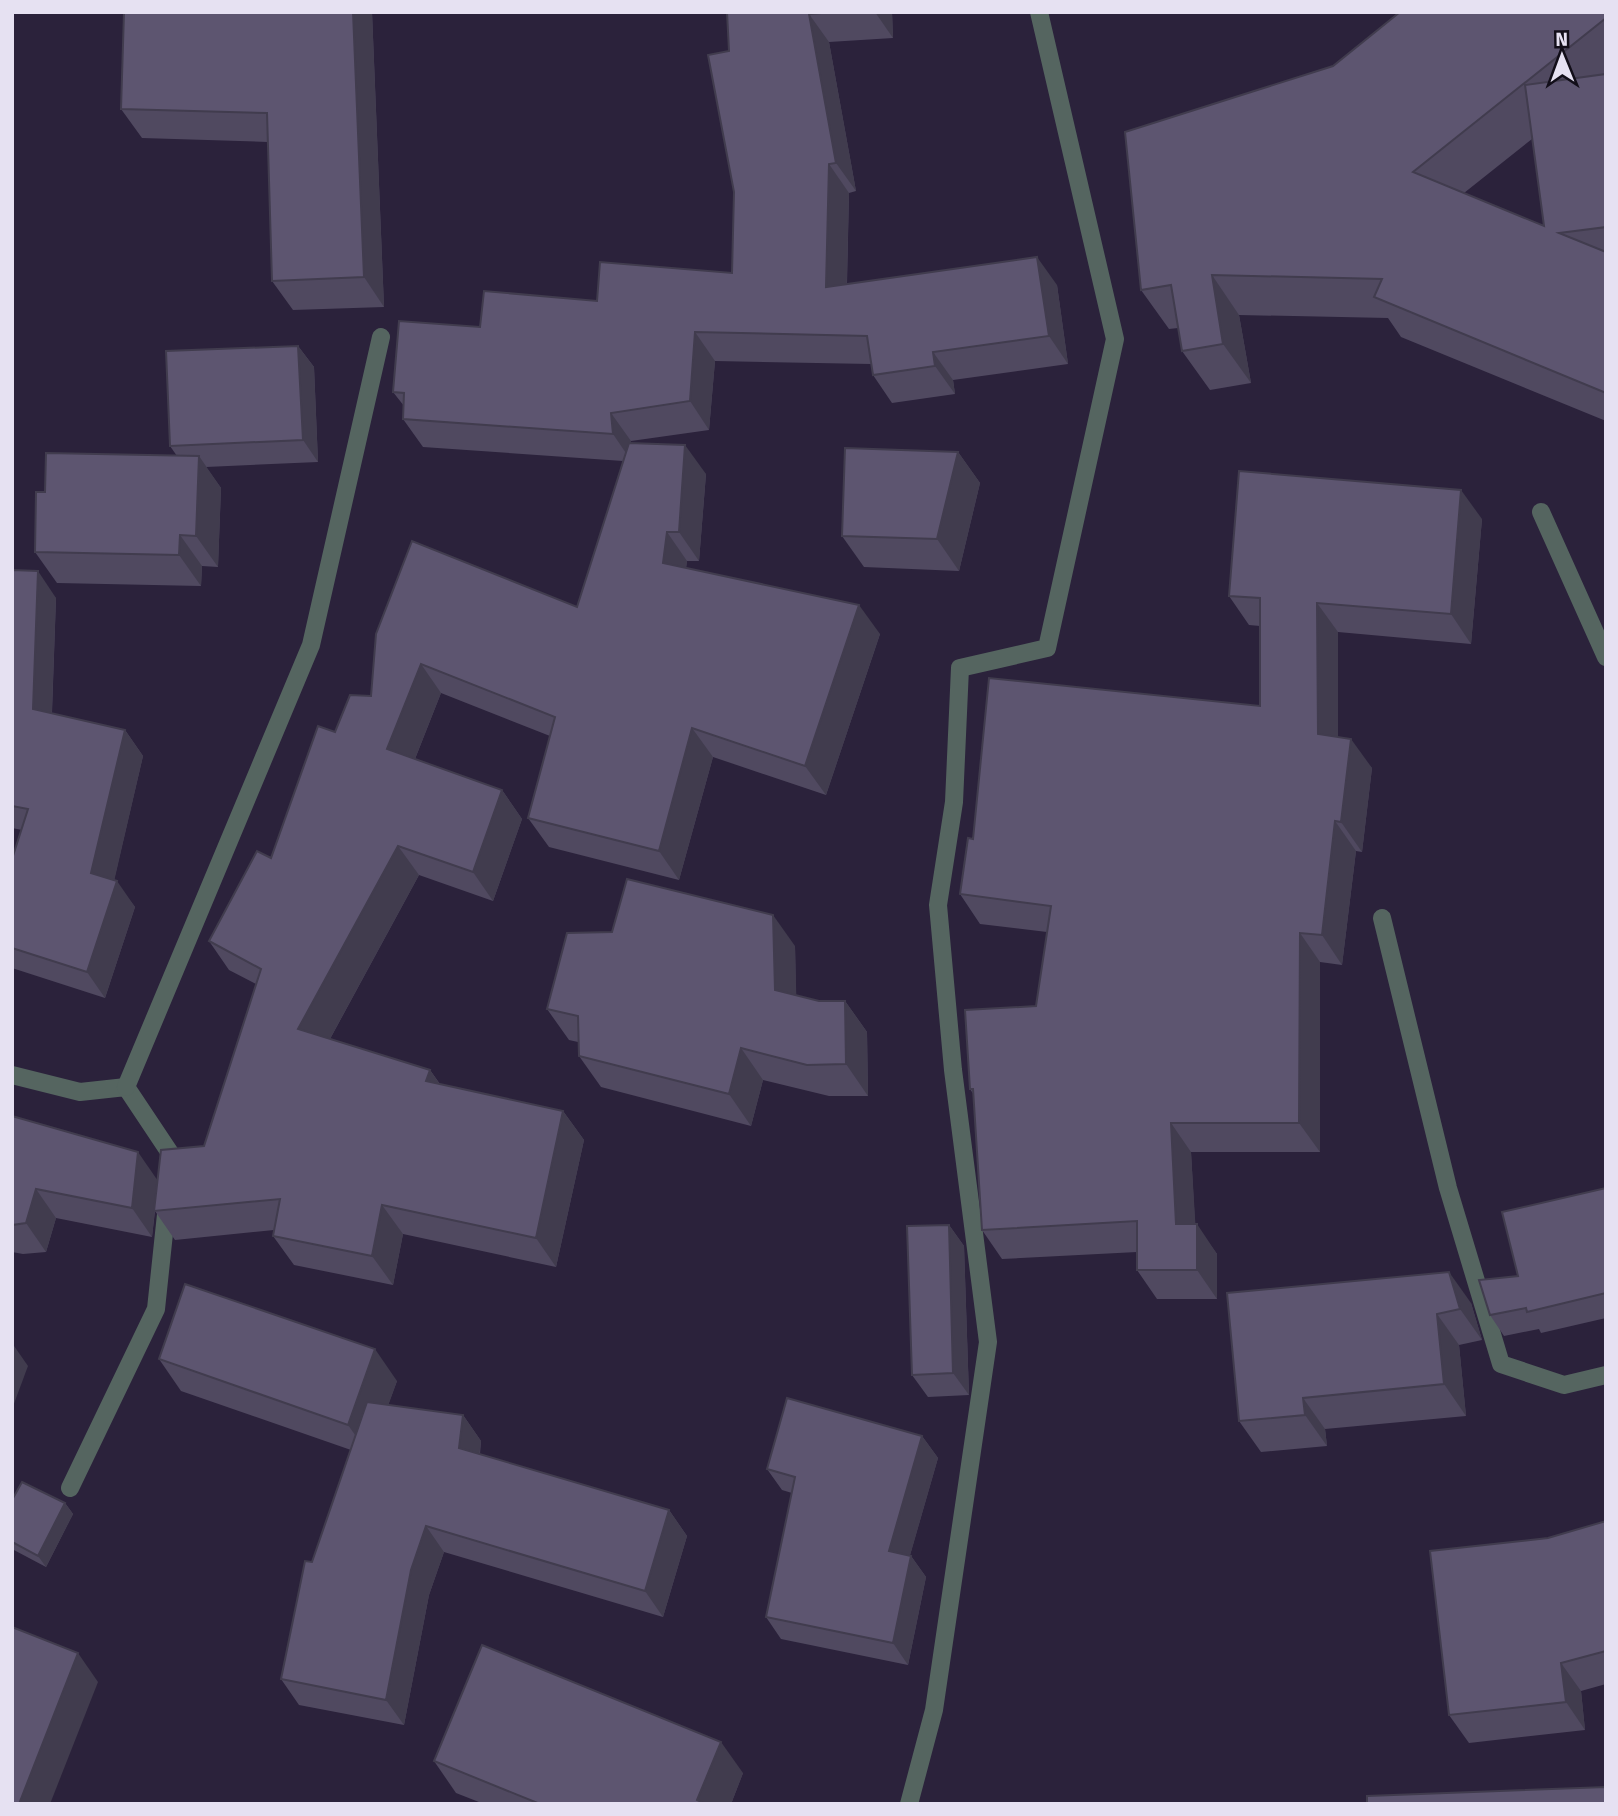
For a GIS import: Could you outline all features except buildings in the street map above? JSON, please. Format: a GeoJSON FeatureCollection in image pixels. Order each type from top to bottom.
{"type":"FeatureCollection","features":[{"type":"Feature","properties":{"kind":"street"},"geometry":{"type":"LineString","coordinates":[[909,1804],[934,1710],[988,1342],[953,1070],[938,905],[954,802],[960,668],[1047,648],[1115,339],[1039,12]]}},
{"type":"Feature","properties":{"kind":"street"},"geometry":{"type":"LineString","coordinates":[[127,1087],[310,645],[381,338]]}},
{"type":"Feature","properties":{"kind":"street"},"geometry":{"type":"LineString","coordinates":[[1541,512],[1606,657]]}},
{"type":"Feature","properties":{"kind":"street"},"geometry":{"type":"LineString","coordinates":[[1382,918],[1448,1188],[1501,1364],[1564,1385],[1606,1375]]}},
{"type":"Feature","properties":{"kind":"street"},"geometry":{"type":"LineString","coordinates":[[12,1075],[80,1091],[127,1087]]}},
{"type":"Feature","properties":{"kind":"street"},"geometry":{"type":"LineString","coordinates":[[70,1488],[156,1309],[173,1156],[127,1087]]}}]}
